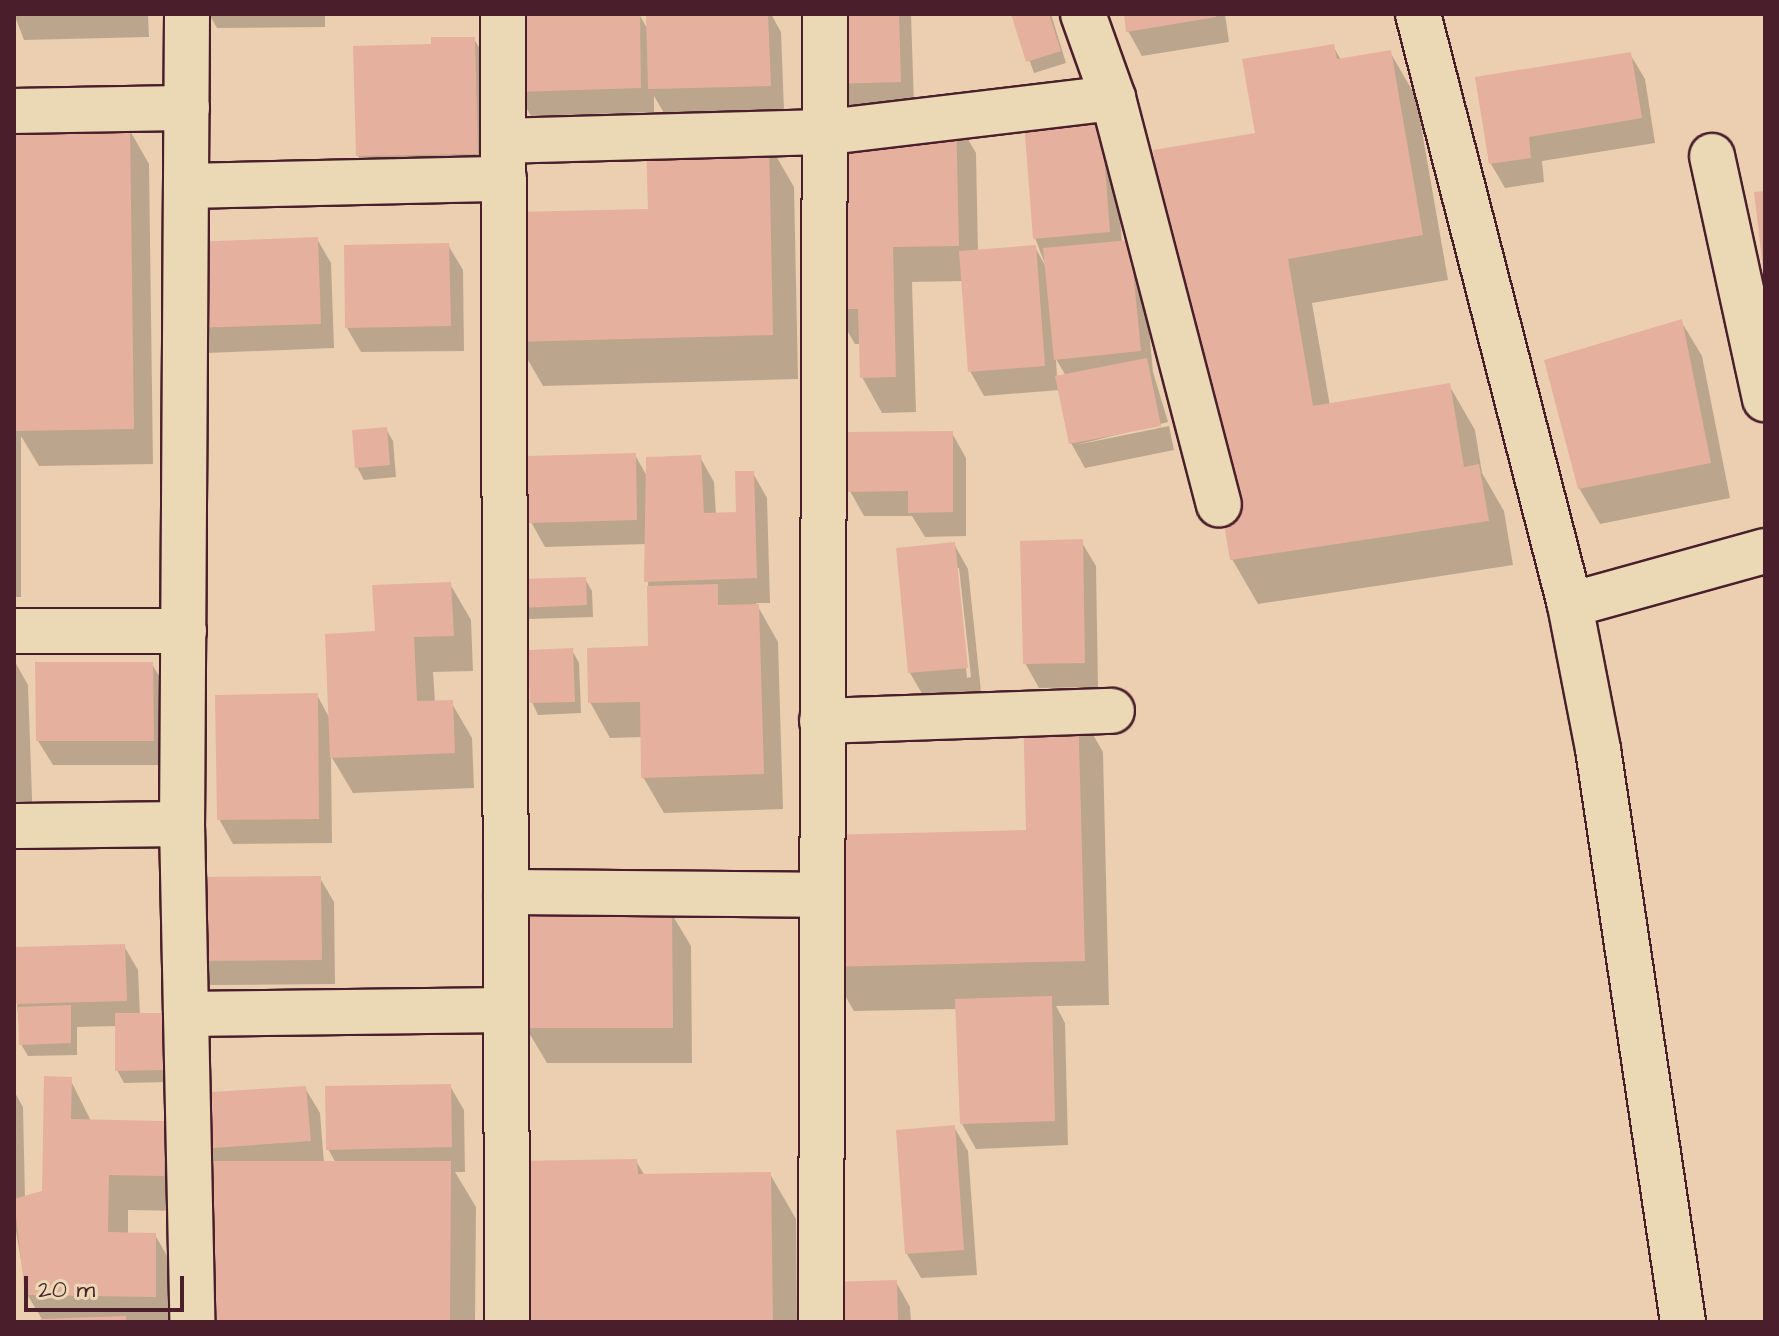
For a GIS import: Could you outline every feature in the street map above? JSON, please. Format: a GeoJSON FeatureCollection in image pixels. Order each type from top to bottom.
{"type":"FeatureCollection","features":[{"type":"Feature","properties":{"kind":"street"},"geometry":{"type":"LineString","coordinates":[[187,14],[182,824],[192,1322]]}},
{"type":"Feature","properties":{"kind":"street"},"geometry":{"type":"LineString","coordinates":[[503,14],[507,1322]]}},
{"type":"Feature","properties":{"kind":"street"},"geometry":{"type":"LineString","coordinates":[[821,1322],[822,721],[828,132],[825,14]]}},
{"type":"Feature","properties":{"kind":"street"},"geometry":{"type":"LineString","coordinates":[[1083,14],[1113,98],[1219,504]]}},
{"type":"Feature","properties":{"kind":"street"},"geometry":{"type":"LineString","coordinates":[[1418,14],[1570,605],[1598,749],[1683,1322]]}},
{"type":"Feature","properties":{"kind":"street"},"geometry":{"type":"LineString","coordinates":[[187,186],[828,132],[1113,98]]}},
{"type":"Feature","properties":{"kind":"street"},"geometry":{"type":"LineString","coordinates":[[14,111],[187,108]]}},
{"type":"Feature","properties":{"kind":"street"},"geometry":{"type":"LineString","coordinates":[[1712,156],[1765,399]]}},
{"type":"Feature","properties":{"kind":"street"},"geometry":{"type":"LineString","coordinates":[[1570,605],[1765,551]]}},
{"type":"Feature","properties":{"kind":"street"},"geometry":{"type":"LineString","coordinates":[[14,631],[184,631]]}},
{"type":"Feature","properties":{"kind":"street"},"geometry":{"type":"LineString","coordinates":[[822,721],[1112,711]]}},
{"type":"Feature","properties":{"kind":"street"},"geometry":{"type":"LineString","coordinates":[[14,826],[182,824]]}},
{"type":"Feature","properties":{"kind":"street"},"geometry":{"type":"LineString","coordinates":[[506,892],[822,895]]}},
{"type":"Feature","properties":{"kind":"street"},"geometry":{"type":"LineString","coordinates":[[186,1014],[506,1010]]}},
{"type":"Feature","properties":{"kind":"building"},"geometry":{"type":"Polygon","coordinates":[[[640,14],[641,88],[515,92],[513,15],[640,14]]]}},
{"type":"Feature","properties":{"kind":"building"},"geometry":{"type":"Polygon","coordinates":[[[646,14],[768,14],[771,86],[648,89],[646,14]]]}},
{"type":"Feature","properties":{"kind":"building"},"geometry":{"type":"Polygon","coordinates":[[[828,14],[899,14],[901,82],[831,84],[828,14]]]}},
{"type":"Feature","properties":{"kind":"building"},"geometry":{"type":"Polygon","coordinates":[[[1011,14],[1049,14],[1061,51],[1026,62],[1011,14]]]}},
{"type":"Feature","properties":{"kind":"building"},"geometry":{"type":"Polygon","coordinates":[[[1124,14],[1216,14],[1216,17],[1126,32],[1124,14]]]}},
{"type":"Feature","properties":{"kind":"building"},"geometry":{"type":"Polygon","coordinates":[[[431,37],[475,37],[478,154],[356,156],[353,46],[431,44],[431,37]]]}},
{"type":"Feature","properties":{"kind":"building"},"geometry":{"type":"Polygon","coordinates":[[[1334,44],[1337,59],[1391,50],[1423,235],[1288,259],[1313,406],[1450,383],[1464,467],[1479,464],[1489,521],[1230,560],[1178,251],[1170,252],[1153,150],[1255,133],[1242,59],[1334,44]]]}},
{"type":"Feature","properties":{"kind":"building"},"geometry":{"type":"Polygon","coordinates":[[[1631,52],[1642,118],[1529,137],[1531,158],[1489,164],[1475,77],[1631,52]]]}},
{"type":"Feature","properties":{"kind":"building"},"geometry":{"type":"Polygon","coordinates":[[[1100,103],[1110,232],[1033,239],[1023,109],[1100,103]]]}},
{"type":"Feature","properties":{"kind":"building"},"geometry":{"type":"Polygon","coordinates":[[[956,115],[959,246],[893,247],[896,377],[860,378],[858,309],[832,309],[828,118],[956,115]]]}},
{"type":"Feature","properties":{"kind":"building"},"geometry":{"type":"Polygon","coordinates":[[[130,127],[134,429],[16,431],[14,128],[130,127]]]}},
{"type":"Feature","properties":{"kind":"building"},"geometry":{"type":"Polygon","coordinates":[[[769,140],[773,335],[515,342],[513,212],[648,209],[646,143],[769,140]]]}},
{"type":"Feature","properties":{"kind":"building"},"geometry":{"type":"Polygon","coordinates":[[[1765,191],[1765,268],[1763,268],[1754,192],[1765,191]]]}},
{"type":"Feature","properties":{"kind":"building"},"geometry":{"type":"Polygon","coordinates":[[[318,237],[321,324],[191,328],[188,242],[318,237]]]}},
{"type":"Feature","properties":{"kind":"building"},"geometry":{"type":"Polygon","coordinates":[[[1130,240],[1141,351],[1054,360],[1043,248],[1130,240]]]}},
{"type":"Feature","properties":{"kind":"building"},"geometry":{"type":"Polygon","coordinates":[[[449,243],[451,326],[345,328],[344,245],[449,243]]]}},
{"type":"Feature","properties":{"kind":"building"},"geometry":{"type":"Polygon","coordinates":[[[1036,245],[1045,366],[968,372],[959,251],[1036,245]]]}},
{"type":"Feature","properties":{"kind":"building"},"geometry":{"type":"Polygon","coordinates":[[[1682,319],[1711,463],[1578,489],[1544,360],[1682,319]]]}},
{"type":"Feature","properties":{"kind":"building"},"geometry":{"type":"Polygon","coordinates":[[[1147,358],[1161,426],[1069,444],[1055,376],[1147,358]]]}},
{"type":"Feature","properties":{"kind":"building"},"geometry":{"type":"Polygon","coordinates":[[[387,427],[390,465],[355,468],[352,430],[387,427]]]}},
{"type":"Feature","properties":{"kind":"building"},"geometry":{"type":"Polygon","coordinates":[[[953,431],[953,512],[908,513],[908,491],[848,492],[848,432],[953,431]]]}},
{"type":"Feature","properties":{"kind":"building"},"geometry":{"type":"Polygon","coordinates":[[[636,453],[637,520],[529,523],[527,456],[636,453]]]}},
{"type":"Feature","properties":{"kind":"building"},"geometry":{"type":"Polygon","coordinates":[[[701,455],[704,513],[736,512],[735,471],[754,471],[757,578],[644,582],[646,457],[701,455]]]}},
{"type":"Feature","properties":{"kind":"building"},"geometry":{"type":"Polygon","coordinates":[[[1083,539],[1085,663],[1023,664],[1020,541],[1083,539]]]}},
{"type":"Feature","properties":{"kind":"building"},"geometry":{"type":"Polygon","coordinates":[[[955,542],[968,668],[908,673],[896,548],[955,542]]]}},
{"type":"Feature","properties":{"kind":"building"},"geometry":{"type":"Polygon","coordinates":[[[586,577],[587,605],[521,608],[520,579],[586,577]]]}},
{"type":"Feature","properties":{"kind":"building"},"geometry":{"type":"Polygon","coordinates":[[[451,582],[454,636],[414,637],[417,701],[453,700],[455,753],[330,758],[325,634],[375,631],[372,585],[451,582]]]}},
{"type":"Feature","properties":{"kind":"building"},"geometry":{"type":"Polygon","coordinates":[[[718,584],[718,605],[759,604],[764,774],[641,778],[640,702],[588,703],[587,648],[648,646],[647,586],[718,584]]]}},
{"type":"Feature","properties":{"kind":"building"},"geometry":{"type":"Polygon","coordinates":[[[573,648],[575,702],[530,703],[528,650],[573,648]]]}},
{"type":"Feature","properties":{"kind":"building"},"geometry":{"type":"Polygon","coordinates":[[[35,662],[153,662],[154,741],[36,741],[35,662]]]}},
{"type":"Feature","properties":{"kind":"building"},"geometry":{"type":"Polygon","coordinates":[[[318,693],[319,819],[217,820],[215,695],[318,693]]]}},
{"type":"Feature","properties":{"kind":"building"},"geometry":{"type":"Polygon","coordinates":[[[1078,705],[1085,961],[826,967],[822,835],[1026,830],[1023,707],[1078,705]]]}},
{"type":"Feature","properties":{"kind":"building"},"geometry":{"type":"Polygon","coordinates":[[[321,876],[322,960],[193,961],[192,877],[321,876]]]}},
{"type":"Feature","properties":{"kind":"building"},"geometry":{"type":"Polygon","coordinates":[[[672,909],[673,1028],[524,1028],[522,912],[672,909]]]}},
{"type":"Feature","properties":{"kind":"building"},"geometry":{"type":"Polygon","coordinates":[[[125,944],[127,1001],[15,1004],[14,947],[125,944]]]}},
{"type":"Feature","properties":{"kind":"building"},"geometry":{"type":"Polygon","coordinates":[[[1052,996],[1055,1121],[960,1124],[955,999],[1052,996]]]}},
{"type":"Feature","properties":{"kind":"building"},"geometry":{"type":"Polygon","coordinates":[[[71,1005],[71,1043],[19,1045],[18,1007],[71,1005]]]}},
{"type":"Feature","properties":{"kind":"building"},"geometry":{"type":"Polygon","coordinates":[[[115,1013],[164,1013],[165,1070],[115,1071],[115,1013]]]}},
{"type":"Feature","properties":{"kind":"building"},"geometry":{"type":"Polygon","coordinates":[[[44,1076],[72,1077],[71,1119],[165,1121],[164,1176],[109,1175],[108,1232],[156,1233],[156,1297],[25,1295],[14,1199],[42,1191],[44,1076]]]}},
{"type":"Feature","properties":{"kind":"building"},"geometry":{"type":"Polygon","coordinates":[[[451,1084],[452,1147],[326,1150],[325,1086],[451,1084]]]}},
{"type":"Feature","properties":{"kind":"building"},"geometry":{"type":"Polygon","coordinates":[[[306,1086],[311,1141],[198,1149],[195,1093],[306,1086]]]}},
{"type":"Feature","properties":{"kind":"building"},"geometry":{"type":"Polygon","coordinates":[[[955,1125],[964,1250],[905,1254],[896,1130],[955,1125]]]}},
{"type":"Feature","properties":{"kind":"building"},"geometry":{"type":"Polygon","coordinates":[[[637,1159],[638,1174],[771,1172],[773,1322],[514,1322],[511,1161],[637,1159]]]}},
{"type":"Feature","properties":{"kind":"building"},"geometry":{"type":"Polygon","coordinates":[[[201,1161],[451,1161],[450,1322],[200,1322],[201,1161]]]}},
{"type":"Feature","properties":{"kind":"building"},"geometry":{"type":"Polygon","coordinates":[[[897,1280],[898,1322],[833,1322],[832,1282],[897,1280]]]}},
{"type":"Feature","properties":{"kind":"building"},"geometry":{"type":"Polygon","coordinates":[[[126,1316],[126,1322],[40,1322],[40,1319],[126,1316]]]}}]}
